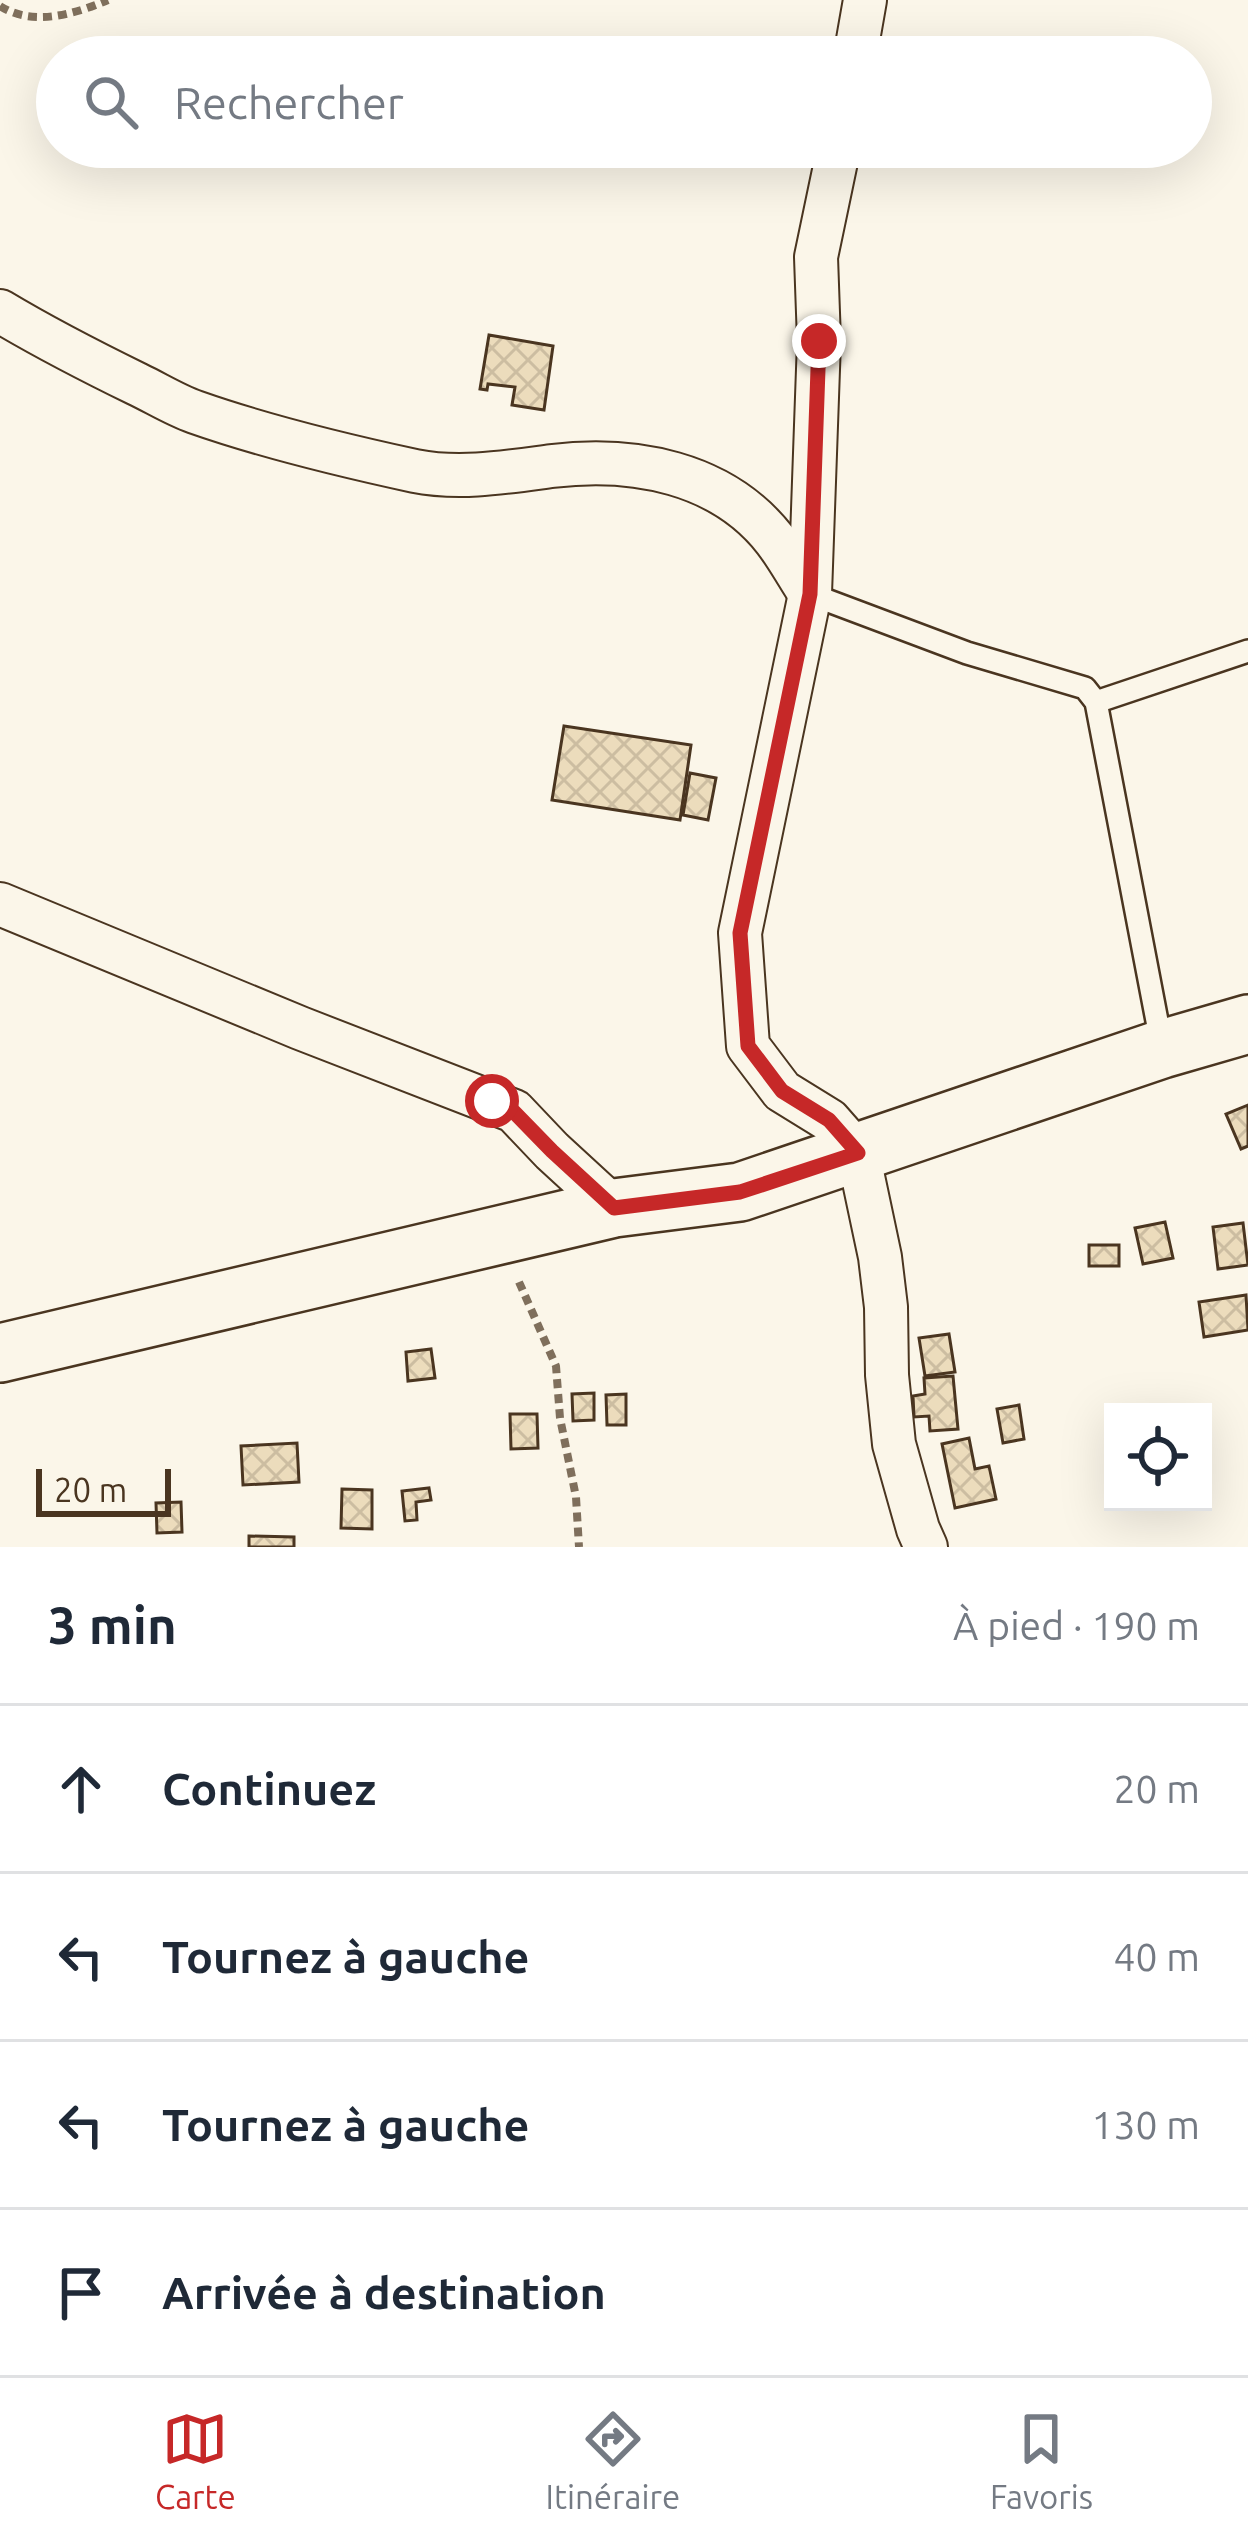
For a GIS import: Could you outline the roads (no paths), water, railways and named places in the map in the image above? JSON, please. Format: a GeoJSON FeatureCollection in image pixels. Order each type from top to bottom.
{"type":"FeatureCollection","features":[{"type":"Feature","properties":{"kind":"street"},"geometry":{"type":"LineString","coordinates":[[859,36],[865,0]]}},
{"type":"Feature","properties":{"kind":"street"},"geometry":{"type":"LineString","coordinates":[[834,168],[816,257],[819,341],[810,594],[740,933],[748,1046],[782,1091],[829,1120],[858,1153],[880,1256],[894,1444],[926,1547]]}},
{"type":"Feature","properties":{"kind":"street"},"geometry":{"type":"LineString","coordinates":[[0,311],[191,411],[359,458],[422,472],[466,475],[615,464],[660,468],[706,484],[744,509],[773,538],[810,594]]}},
{"type":"Feature","properties":{"kind":"street"},"geometry":{"type":"LineString","coordinates":[[0,904],[503,1106],[614,1208]]}},
{"type":"Feature","properties":{"kind":"street"},"geometry":{"type":"LineString","coordinates":[[0,1353],[614,1208],[740,1192],[1162,1048],[1248,1024]]}},
{"type":"Feature","properties":{"kind":"lane"},"geometry":{"type":"LineString","coordinates":[[810,594],[967,653],[1085,688],[1096,702],[1162,1048]]}},
{"type":"Feature","properties":{"kind":"lane"},"geometry":{"type":"LineString","coordinates":[[1096,702],[1248,651]]}}]}
